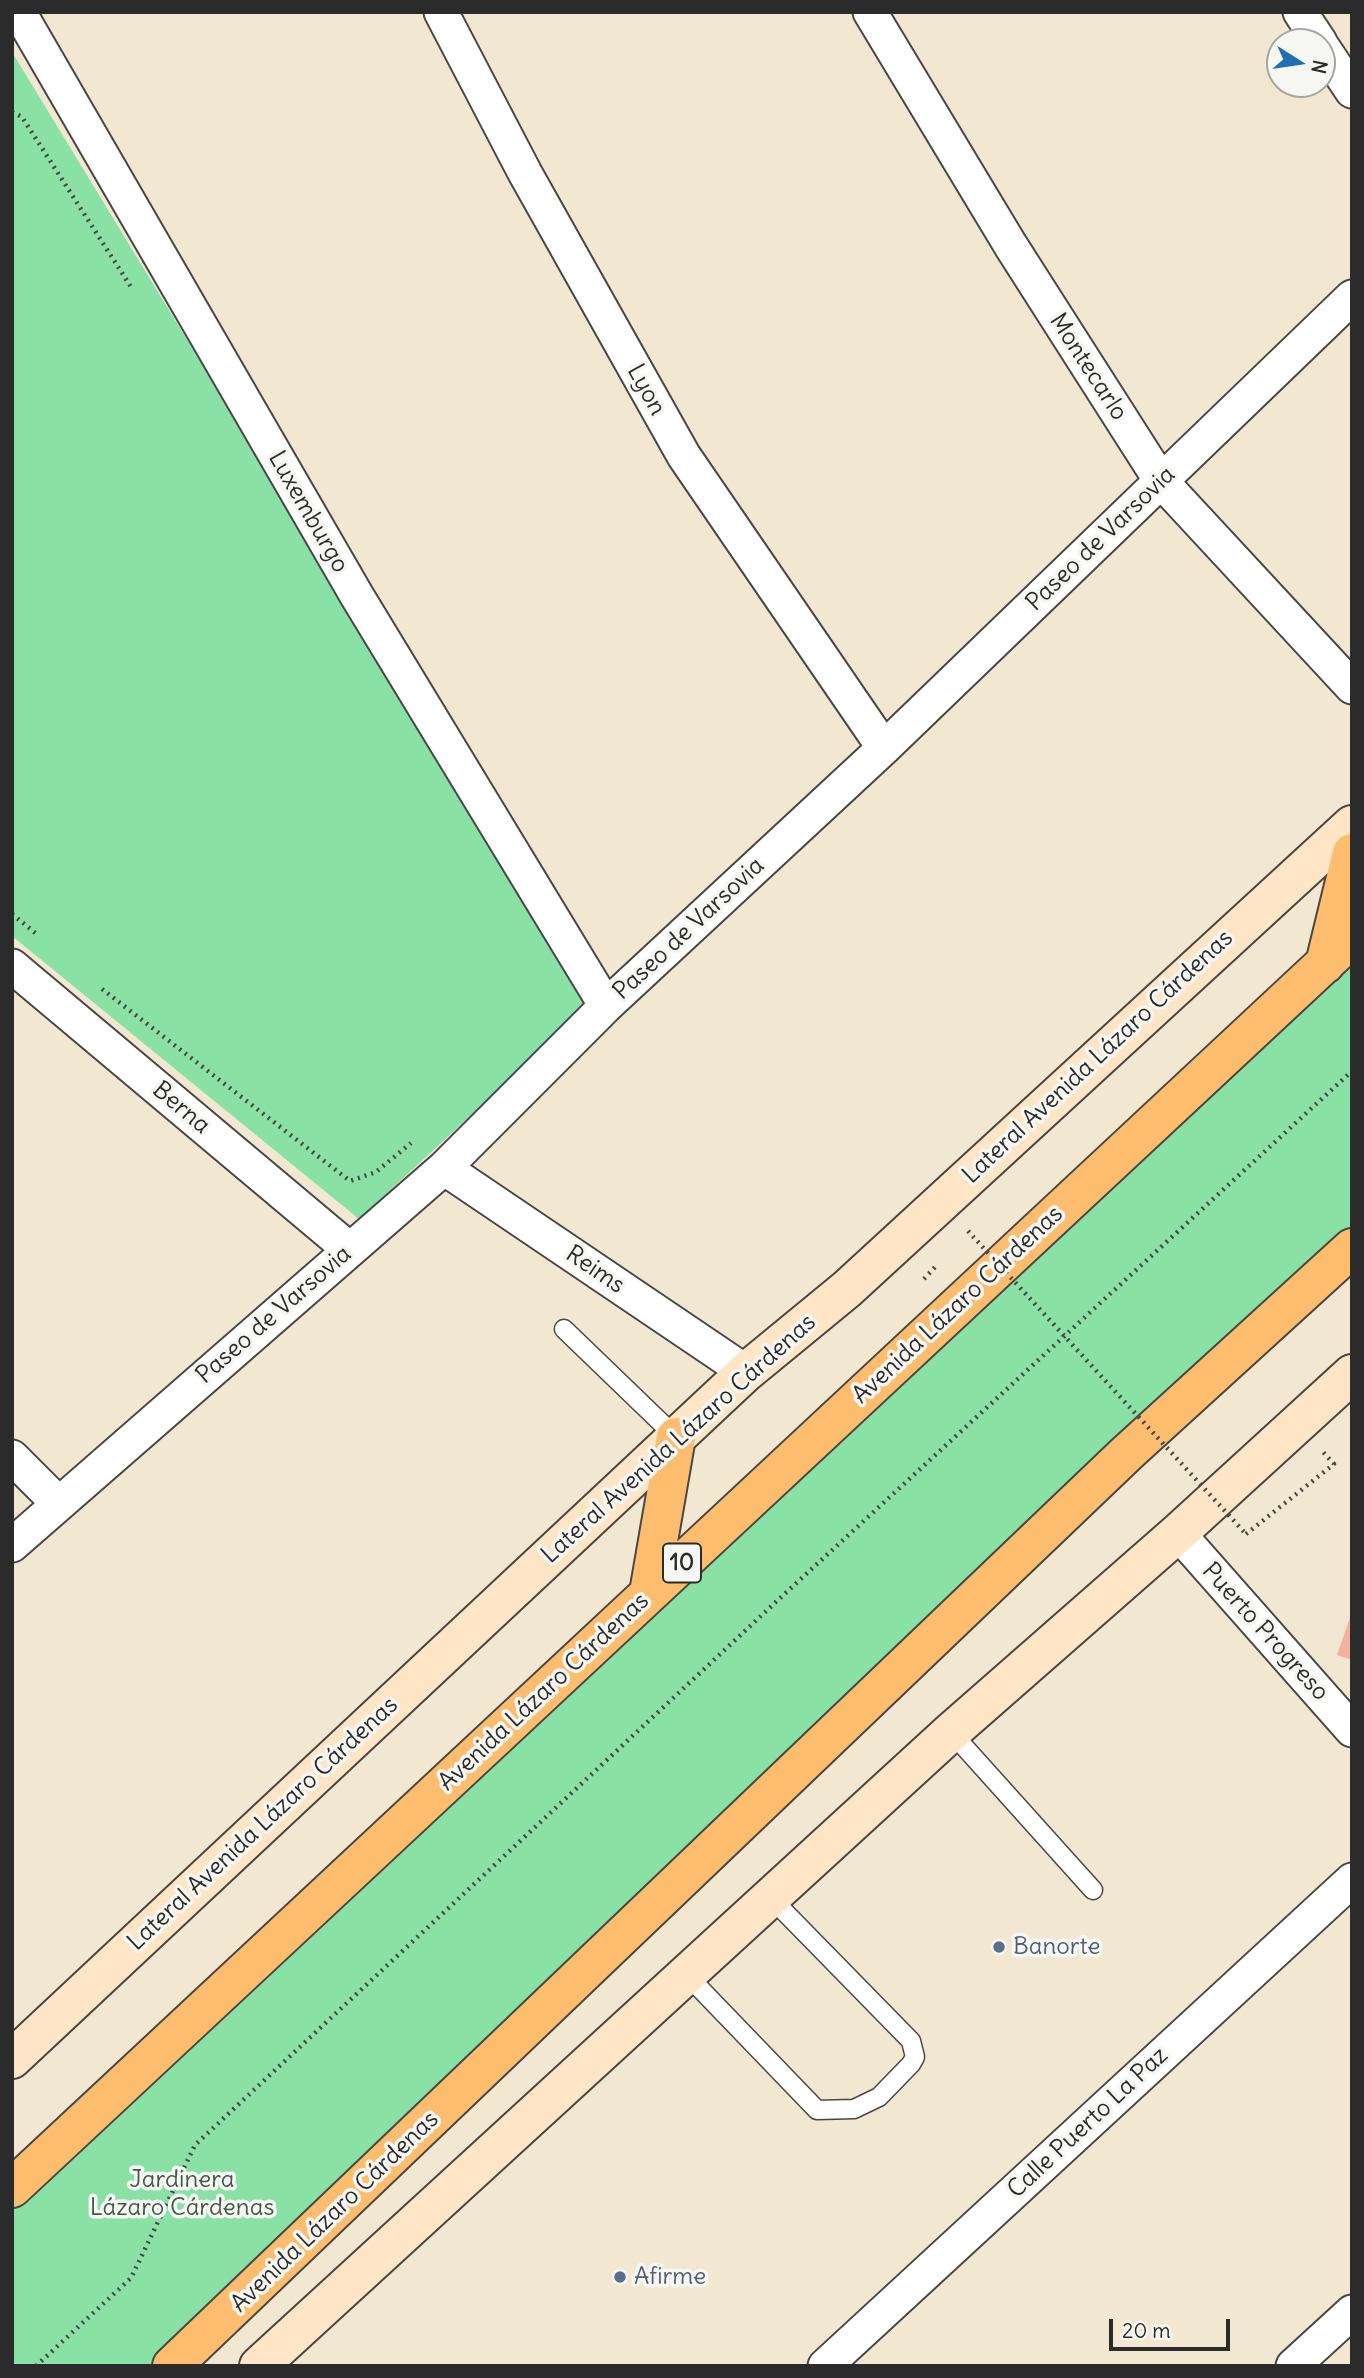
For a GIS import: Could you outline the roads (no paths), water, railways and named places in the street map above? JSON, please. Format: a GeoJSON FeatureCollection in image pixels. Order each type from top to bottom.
{"type":"FeatureCollection","features":[{"type":"Feature","properties":{"kind":"highway"},"geometry":{"type":"LineString","coordinates":[[1325,964],[1352,853]]}},
{"type":"Feature","properties":{"kind":"highway","name":"Avenida Lázaro Cárdenas"},"geometry":{"type":"LineString","coordinates":[[12,2188],[1352,938]]}},
{"type":"Feature","properties":{"kind":"highway","name":"Avenida Lázaro Cárdenas"},"geometry":{"type":"LineString","coordinates":[[172,2366],[1126,1454],[1352,1248]]}},
{"type":"Feature","properties":{"kind":"highway"},"geometry":{"type":"LineString","coordinates":[[649,1593],[676,1437]]}},
{"type":"Feature","properties":{"kind":"main road","name":"Lateral Avenida Lázaro Cárdenas"},"geometry":{"type":"LineString","coordinates":[[12,2059],[746,1372],[847,1289],[1352,825]]}},
{"type":"Feature","properties":{"kind":"main road"},"geometry":{"type":"LineString","coordinates":[[259,2366],[951,1732],[1178,1533],[1352,1374]]}},
{"type":"Feature","properties":{"kind":"street","name":"Luxemburgo"},"geometry":{"type":"LineString","coordinates":[[19,12],[357,596],[606,1006]]}},
{"type":"Feature","properties":{"kind":"street","name":"Lyon"},"geometry":{"type":"LineString","coordinates":[[441,12],[525,173],[684,456],[884,748]]}},
{"type":"Feature","properties":{"kind":"street","name":"Montecarlo"},"geometry":{"type":"LineString","coordinates":[[870,12],[1011,246],[1161,481],[1352,687]]}},
{"type":"Feature","properties":{"kind":"street"},"geometry":{"type":"LineString","coordinates":[[1300,12],[1310,28]]}},
{"type":"Feature","properties":{"kind":"street"},"geometry":{"type":"LineString","coordinates":[[1336,67],[1352,91]]}},
{"type":"Feature","properties":{"kind":"street","name":"Paseo de Varsovia"},"geometry":{"type":"LineString","coordinates":[[12,1545],[444,1168],[606,1006],[884,748],[1352,297]]}},
{"type":"Feature","properties":{"kind":"street","name":"Berna"},"geometry":{"type":"LineString","coordinates":[[12,966],[349,1249]]}},
{"type":"Feature","properties":{"kind":"street","name":"Reims"},"geometry":{"type":"LineString","coordinates":[[444,1168],[746,1372]]}},
{"type":"Feature","properties":{"kind":"street"},"geometry":{"type":"LineString","coordinates":[[12,1457],[58,1503]]}},
{"type":"Feature","properties":{"kind":"street","name":"Puerto Progreso"},"geometry":{"type":"LineString","coordinates":[[1178,1533],[1352,1730]]}},
{"type":"Feature","properties":{"kind":"street","name":"Calle Puerto La Paz"},"geometry":{"type":"LineString","coordinates":[[825,2366],[1352,1880]]}},
{"type":"Feature","properties":{"kind":"street"},"geometry":{"type":"LineString","coordinates":[[1293,2366],[1352,2312]]}},
{"type":"Feature","properties":{"kind":"lane"},"geometry":{"type":"LineString","coordinates":[[564,1329],[676,1437]]}},
{"type":"Feature","properties":{"kind":"lane"},"geometry":{"type":"LineString","coordinates":[[951,1732],[1093,1890]]}},
{"type":"Feature","properties":{"kind":"lane"},"geometry":{"type":"LineString","coordinates":[[686,1974],[817,2110],[853,2109],[879,2097],[911,2064],[915,2057],[911,2041],[770,1897]]}},
{"type":"Feature","properties":{"kind":"place","name":"Banorte"},"geometry":{"type":"Point","coordinates":[999,1947]}},
{"type":"Feature","properties":{"kind":"place","name":"Afirme"},"geometry":{"type":"Point","coordinates":[620,2277]}},
{"type":"Feature","properties":{"kind":"park label","name":"Jardinera Lázaro Cárdenas"},"geometry":{"type":"Point","coordinates":[182,2194]}}]}
